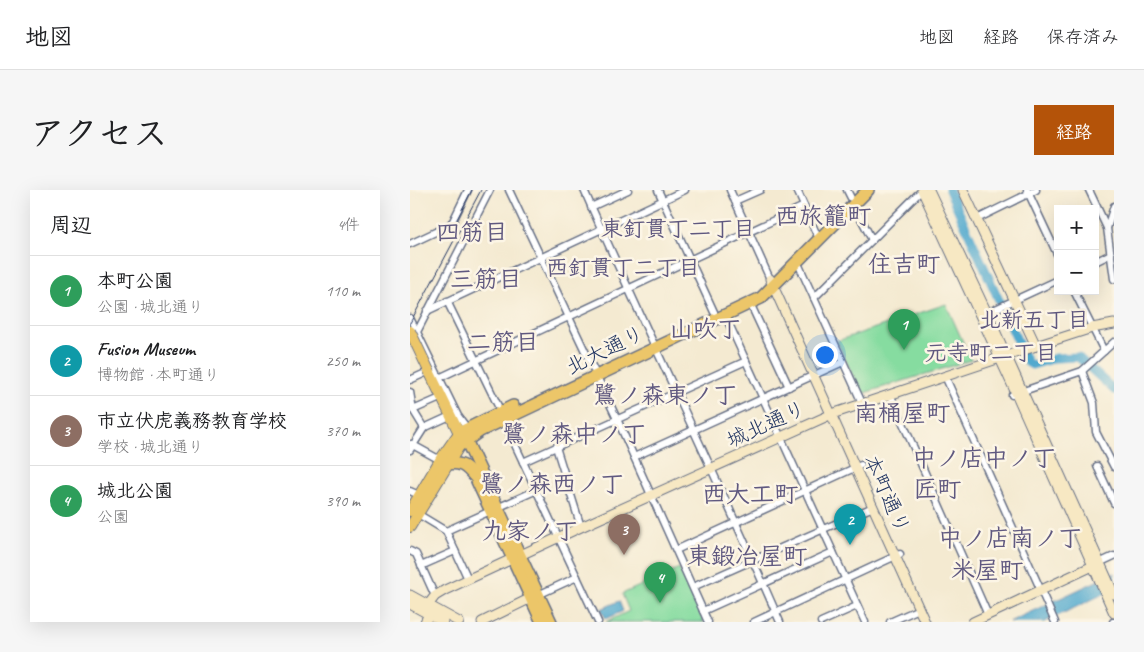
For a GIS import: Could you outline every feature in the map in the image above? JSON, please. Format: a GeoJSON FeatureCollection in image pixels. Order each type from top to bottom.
{"type":"FeatureCollection","features":[{"type":"Feature","properties":{"kind":"highway","name":"北大通り"},"geometry":{"type":"LineString","coordinates":[[720,313],[750,303],[766,294],[771,282],[816,233],[853,196],[868,190]]}},
{"type":"Feature","properties":{"kind":"highway","name":"北大通り"},"geometry":{"type":"LineString","coordinates":[[463,436],[720,313],[754,293],[797,261],[853,196]]}},
{"type":"Feature","properties":{"kind":"highway"},"geometry":{"type":"LineString","coordinates":[[463,436],[474,476]]}},
{"type":"Feature","properties":{"kind":"highway"},"geometry":{"type":"LineString","coordinates":[[463,436],[516,557],[535,597],[551,622]]}},
{"type":"Feature","properties":{"kind":"highway"},"geometry":{"type":"LineString","coordinates":[[443,462],[464,465],[474,476],[494,510]]}},
{"type":"Feature","properties":{"kind":"highway"},"geometry":{"type":"LineString","coordinates":[[535,597],[542,622]]}},
{"type":"Feature","properties":{"kind":"main road"},"geometry":{"type":"LineString","coordinates":[[410,527],[414,512],[414,493],[443,462],[463,436],[450,419],[414,332]]}},
{"type":"Feature","properties":{"kind":"main road"},"geometry":{"type":"LineString","coordinates":[[414,512],[443,462]]}},
{"type":"Feature","properties":{"kind":"street"},"geometry":{"type":"LineString","coordinates":[[410,244],[448,226],[453,221],[468,190]]}},
{"type":"Feature","properties":{"kind":"street"},"geometry":{"type":"LineString","coordinates":[[463,436],[458,416],[410,341],[490,190]]}},
{"type":"Feature","properties":{"kind":"street"},"geometry":{"type":"LineString","coordinates":[[509,190],[617,419],[708,622]]}},
{"type":"Feature","properties":{"kind":"street"},"geometry":{"type":"LineString","coordinates":[[584,190],[780,622]]}},
{"type":"Feature","properties":{"kind":"street"},"geometry":{"type":"LineString","coordinates":[[591,207],[628,190]]}},
{"type":"Feature","properties":{"kind":"street"},"geometry":{"type":"LineString","coordinates":[[658,190],[690,260],[746,361],[864,622]]}},
{"type":"Feature","properties":{"kind":"street"},"geometry":{"type":"LineString","coordinates":[[427,311],[685,190]]}},
{"type":"Feature","properties":{"kind":"street","name":"本町通り"},"geometry":{"type":"LineString","coordinates":[[730,190],[814,376],[858,466],[873,507],[898,555],[925,622]]}},
{"type":"Feature","properties":{"kind":"street"},"geometry":{"type":"LineString","coordinates":[[735,201],[760,190]]}},
{"type":"Feature","properties":{"kind":"street"},"geometry":{"type":"LineString","coordinates":[[797,190],[816,233]]}},
{"type":"Feature","properties":{"kind":"street"},"geometry":{"type":"LineString","coordinates":[[814,298],[918,194],[925,190]]}},
{"type":"Feature","properties":{"kind":"street"},"geometry":{"type":"LineString","coordinates":[[925,190],[987,313],[1017,393],[1110,596],[1114,613]]}},
{"type":"Feature","properties":{"kind":"street"},"geometry":{"type":"LineString","coordinates":[[925,190],[1003,357]]}},
{"type":"Feature","properties":{"kind":"street"},"geometry":{"type":"LineString","coordinates":[[963,190],[1010,302],[1036,346]]}},
{"type":"Feature","properties":{"kind":"street"},"geometry":{"type":"LineString","coordinates":[[976,219],[1028,192],[1036,190]]}},
{"type":"Feature","properties":{"kind":"street"},"geometry":{"type":"LineString","coordinates":[[1089,190],[1107,228],[1114,279]]}},
{"type":"Feature","properties":{"kind":"street"},"geometry":{"type":"LineString","coordinates":[[1028,192],[1055,250]]}},
{"type":"Feature","properties":{"kind":"street"},"geometry":{"type":"LineString","coordinates":[[853,196],[872,240]]}},
{"type":"Feature","properties":{"kind":"street"},"geometry":{"type":"LineString","coordinates":[[410,380],[475,361],[804,206]]}},
{"type":"Feature","properties":{"kind":"street"},"geometry":{"type":"LineString","coordinates":[[1107,228],[1114,206]]}},
{"type":"Feature","properties":{"kind":"street"},"geometry":{"type":"LineString","coordinates":[[1099,260],[1111,254]]}},
{"type":"Feature","properties":{"kind":"street"},"geometry":{"type":"LineString","coordinates":[[797,261],[862,403]]}},
{"type":"Feature","properties":{"kind":"street"},"geometry":{"type":"LineString","coordinates":[[987,313],[1054,282]]}},
{"type":"Feature","properties":{"kind":"street"},"geometry":{"type":"LineString","coordinates":[[1076,295],[1104,351]]}},
{"type":"Feature","properties":{"kind":"street"},"geometry":{"type":"LineString","coordinates":[[447,301],[598,622]]}},
{"type":"Feature","properties":{"kind":"street"},"geometry":{"type":"LineString","coordinates":[[750,303],[789,387]]}},
{"type":"Feature","properties":{"kind":"street"},"geometry":{"type":"LineString","coordinates":[[410,318],[414,332]]}},
{"type":"Feature","properties":{"kind":"street","name":"城北通り"},"geometry":{"type":"LineString","coordinates":[[435,596],[559,537],[832,414],[1092,328],[1114,324]]}},
{"type":"Feature","properties":{"kind":"street"},"geometry":{"type":"LineString","coordinates":[[1017,393],[1085,370],[1114,342]]}},
{"type":"Feature","properties":{"kind":"street"},"geometry":{"type":"LineString","coordinates":[[523,462],[746,361]]}},
{"type":"Feature","properties":{"kind":"street"},"geometry":{"type":"LineString","coordinates":[[634,457],[843,362]]}},
{"type":"Feature","properties":{"kind":"street"},"geometry":{"type":"LineString","coordinates":[[1085,370],[1094,403],[1096,432],[1112,458],[1114,467]]}},
{"type":"Feature","properties":{"kind":"street"},"geometry":{"type":"LineString","coordinates":[[432,373],[438,399],[450,419],[424,428],[411,446],[443,462]]}},
{"type":"Feature","properties":{"kind":"street"},"geometry":{"type":"LineString","coordinates":[[945,376],[1055,622]]}},
{"type":"Feature","properties":{"kind":"street"},"geometry":{"type":"LineString","coordinates":[[410,392],[411,411],[424,428]]}},
{"type":"Feature","properties":{"kind":"street"},"geometry":{"type":"LineString","coordinates":[[890,394],[988,615]]}},
{"type":"Feature","properties":{"kind":"street"},"geometry":{"type":"LineString","coordinates":[[411,411],[438,399]]}},
{"type":"Feature","properties":{"kind":"street"},"geometry":{"type":"LineString","coordinates":[[556,447],[581,527]]}},
{"type":"Feature","properties":{"kind":"street"},"geometry":{"type":"LineString","coordinates":[[676,550],[858,466]]}},
{"type":"Feature","properties":{"kind":"street"},"geometry":{"type":"LineString","coordinates":[[1097,466],[1114,503]]}},
{"type":"Feature","properties":{"kind":"street"},"geometry":{"type":"LineString","coordinates":[[446,531],[536,490]]}},
{"type":"Feature","properties":{"kind":"street"},"geometry":{"type":"LineString","coordinates":[[693,587],[873,507]]}},
{"type":"Feature","properties":{"kind":"street"},"geometry":{"type":"LineString","coordinates":[[414,512],[446,531],[468,579]]}},
{"type":"Feature","properties":{"kind":"street"},"geometry":{"type":"LineString","coordinates":[[421,566],[455,550]]}},
{"type":"Feature","properties":{"kind":"street"},"geometry":{"type":"LineString","coordinates":[[410,551],[416,554],[435,596],[427,614]]}},
{"type":"Feature","properties":{"kind":"street"},"geometry":{"type":"LineString","coordinates":[[703,611],[833,552]]}},
{"type":"Feature","properties":{"kind":"street"},"geometry":{"type":"LineString","coordinates":[[754,622],[898,555]]}},
{"type":"Feature","properties":{"kind":"street"},"geometry":{"type":"LineString","coordinates":[[973,622],[1040,590],[1097,567],[1114,556]]}},
{"type":"Feature","properties":{"kind":"street"},"geometry":{"type":"LineString","coordinates":[[482,622],[577,577]]}},
{"type":"Feature","properties":{"kind":"street"},"geometry":{"type":"LineString","coordinates":[[410,595],[427,614],[459,622]]}},
{"type":"Feature","properties":{"kind":"street"},"geometry":{"type":"LineString","coordinates":[[410,604],[442,622]]}},
{"type":"Feature","properties":{"kind":"street"},"geometry":{"type":"LineString","coordinates":[[822,622],[857,606]]}},
{"type":"Feature","properties":{"kind":"street"},"geometry":{"type":"LineString","coordinates":[[890,622],[919,609]]}},
{"type":"Feature","properties":{"kind":"green space"},"geometry":{"type":"Polygon","coordinates":[[[946,304],[971,360],[861,394],[837,341],[946,304]]]}},
{"type":"Feature","properties":{"kind":"green space"},"geometry":{"type":"Polygon","coordinates":[[[679,568],[704,622],[606,622],[629,611],[622,594],[679,568]]]}},
{"type":"Feature","properties":{"kind":"water"},"geometry":{"type":"Polygon","coordinates":[[[1114,573],[1114,589],[1045,622],[1009,622],[1114,573]]]}},
{"type":"Feature","properties":{"kind":"water"},"geometry":{"type":"Polygon","coordinates":[[[619,601],[623,611],[606,619],[601,609],[619,601]]]}},
{"type":"Feature","properties":{"kind":"waterway"},"geometry":{"type":"LineString","coordinates":[[949,190],[1027,362],[1032,365],[1056,358],[1078,357],[1114,390]]}},
{"type":"Feature","properties":{"kind":"railway"},"geometry":{"type":"LineString","coordinates":[[456,221],[472,190]]}},
{"type":"Feature","properties":{"kind":"railway"},"geometry":{"type":"LineString","coordinates":[[410,323],[481,190]]}},
{"type":"Feature","properties":{"kind":"place","name":"本町公園"},"geometry":{"type":"Point","coordinates":[904,350]}},
{"type":"Feature","properties":{"kind":"place","name":"Fusion Museum"},"geometry":{"type":"Point","coordinates":[850,545]}},
{"type":"Feature","properties":{"kind":"place","name":"市立伏虎義務教育学校"},"geometry":{"type":"Point","coordinates":[624,555]}},
{"type":"Feature","properties":{"kind":"place","name":"城北公園"},"geometry":{"type":"Point","coordinates":[660,603]}},
{"type":"Feature","properties":{"kind":"district","name":"西旅籠町"},"geometry":{"type":"Point","coordinates":[823,216]}},
{"type":"Feature","properties":{"kind":"district","name":"東釘貫丁二丁目"},"geometry":{"type":"Point","coordinates":[678,228]}},
{"type":"Feature","properties":{"kind":"district","name":"四筋目"},"geometry":{"type":"Point","coordinates":[472,232]}},
{"type":"Feature","properties":{"kind":"district","name":"住吉町"},"geometry":{"type":"Point","coordinates":[904,264]}},
{"type":"Feature","properties":{"kind":"district","name":"西釘貫丁二丁目"},"geometry":{"type":"Point","coordinates":[623,267]}},
{"type":"Feature","properties":{"kind":"district","name":"三筋目"},"geometry":{"type":"Point","coordinates":[486,279]}},
{"type":"Feature","properties":{"kind":"district","name":"北新五丁目"},"geometry":{"type":"Point","coordinates":[1034,319]}},
{"type":"Feature","properties":{"kind":"district","name":"山吹丁"},"geometry":{"type":"Point","coordinates":[705,329]}},
{"type":"Feature","properties":{"kind":"district","name":"二筋目"},"geometry":{"type":"Point","coordinates":[503,342]}},
{"type":"Feature","properties":{"kind":"district","name":"元寺町二丁目"},"geometry":{"type":"Point","coordinates":[991,352]}},
{"type":"Feature","properties":{"kind":"district","name":"鷺ノ森東ノ丁"},"geometry":{"type":"Point","coordinates":[665,395]}},
{"type":"Feature","properties":{"kind":"district","name":"南桶屋町"},"geometry":{"type":"Point","coordinates":[902,413]}},
{"type":"Feature","properties":{"kind":"district","name":"鷺ノ森中ノ丁"},"geometry":{"type":"Point","coordinates":[574,434]}},
{"type":"Feature","properties":{"kind":"district","name":"中ノ店中ノ丁"},"geometry":{"type":"Point","coordinates":[984,458]}},
{"type":"Feature","properties":{"kind":"district","name":"鷺ノ森西ノ丁"},"geometry":{"type":"Point","coordinates":[552,484]}},
{"type":"Feature","properties":{"kind":"district","name":"匠町"},"geometry":{"type":"Point","coordinates":[937,489]}},
{"type":"Feature","properties":{"kind":"district","name":"西大工町"},"geometry":{"type":"Point","coordinates":[750,494]}},
{"type":"Feature","properties":{"kind":"district","name":"九家ノ丁"},"geometry":{"type":"Point","coordinates":[530,531]}},
{"type":"Feature","properties":{"kind":"district","name":"中ノ店南ノ丁"},"geometry":{"type":"Point","coordinates":[1010,538]}},
{"type":"Feature","properties":{"kind":"district","name":"東鍛冶屋町"},"geometry":{"type":"Point","coordinates":[747,556]}},
{"type":"Feature","properties":{"kind":"district","name":"米屋町"},"geometry":{"type":"Point","coordinates":[987,570]}}]}
